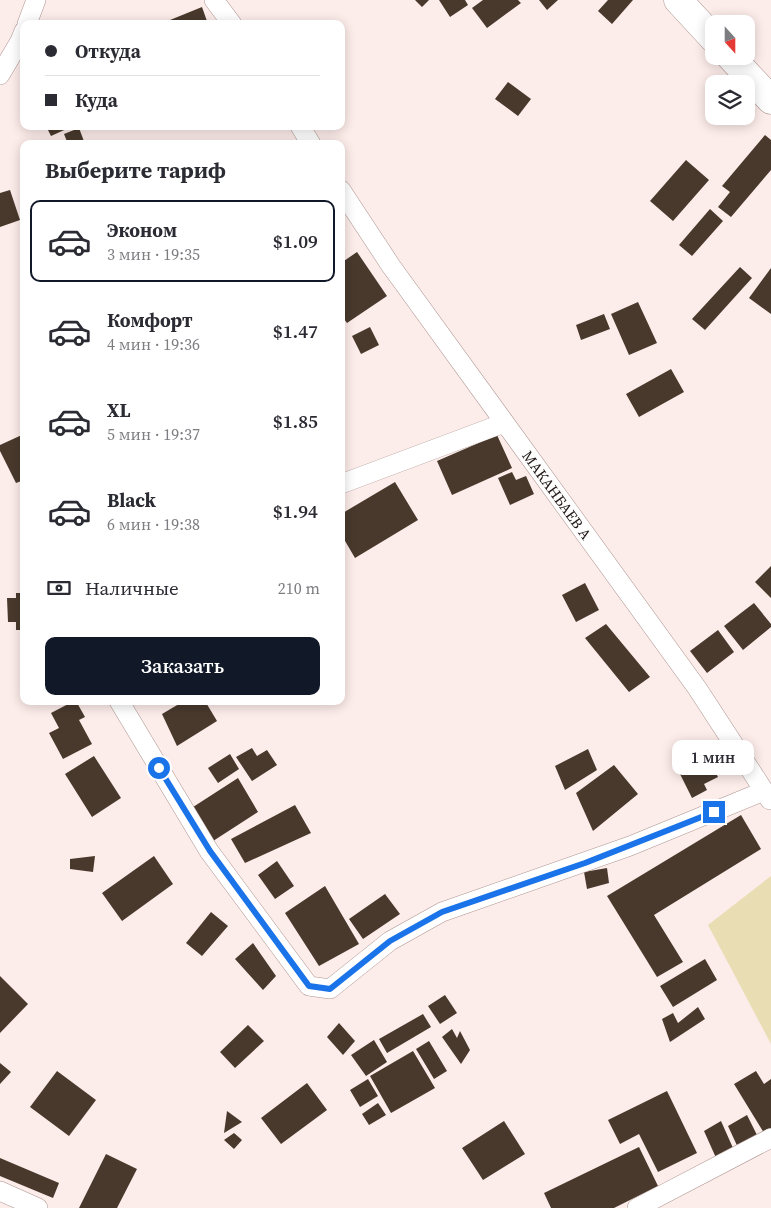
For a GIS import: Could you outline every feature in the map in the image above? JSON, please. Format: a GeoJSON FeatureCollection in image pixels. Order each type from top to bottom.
{"type":"FeatureCollection","features":[{"type":"Feature","properties":{"kind":"highway"},"geometry":{"type":"LineString","coordinates":[[678,0],[705,29]]}},
{"type":"Feature","properties":{"kind":"highway"},"geometry":{"type":"LineString","coordinates":[[738,65],[771,100]]}},
{"type":"Feature","properties":{"kind":"street"},"geometry":{"type":"LineString","coordinates":[[28,20],[36,0]]}},
{"type":"Feature","properties":{"kind":"street"},"geometry":{"type":"LineString","coordinates":[[214,0],[229,20]]}},
{"type":"Feature","properties":{"kind":"street"},"geometry":{"type":"LineString","coordinates":[[0,75],[20,41]]}},
{"type":"Feature","properties":{"kind":"street","name":"МАКАНБАЕВ А"},"geometry":{"type":"LineString","coordinates":[[345,196],[391,266],[697,688],[768,796]]}},
{"type":"Feature","properties":{"kind":"street"},"geometry":{"type":"LineString","coordinates":[[345,483],[504,423]]}},
{"type":"Feature","properties":{"kind":"street"},"geometry":{"type":"LineString","coordinates":[[121,705],[210,851],[309,986],[330,989],[390,941],[442,912],[768,796]]}},
{"type":"Feature","properties":{"kind":"street"},"geometry":{"type":"LineString","coordinates":[[638,1208],[771,1138]]}},
{"type":"Feature","properties":{"kind":"street"},"geometry":{"type":"LineString","coordinates":[[0,1191],[38,1208]]}},
{"type":"Feature","properties":{"kind":"shaded area"},"geometry":{"type":"Polygon","coordinates":[[[771,876],[771,1044],[708,925],[771,876]]]}},
{"type":"Feature","properties":{"kind":"building"},"geometry":{"type":"Polygon","coordinates":[[[415,0],[429,0],[422,7],[415,0]]]}},
{"type":"Feature","properties":{"kind":"building"},"geometry":{"type":"Polygon","coordinates":[[[439,0],[465,0],[468,5],[450,17],[439,0]]]}},
{"type":"Feature","properties":{"kind":"building"},"geometry":{"type":"Polygon","coordinates":[[[483,0],[518,0],[521,3],[487,28],[472,8],[483,0]]]}},
{"type":"Feature","properties":{"kind":"building"},"geometry":{"type":"Polygon","coordinates":[[[539,0],[558,0],[547,10],[539,0]]]}},
{"type":"Feature","properties":{"kind":"building"},"geometry":{"type":"Polygon","coordinates":[[[608,0],[633,0],[612,24],[598,11],[608,0]]]}},
{"type":"Feature","properties":{"kind":"building"},"geometry":{"type":"Polygon","coordinates":[[[202,7],[207,20],[170,20],[202,7]]]}},
{"type":"Feature","properties":{"kind":"building"},"geometry":{"type":"Polygon","coordinates":[[[508,82],[531,99],[518,116],[495,99],[508,82]]]}},
{"type":"Feature","properties":{"kind":"building"},"geometry":{"type":"Polygon","coordinates":[[[48,130],[64,130],[51,136],[48,130]]]}},
{"type":"Feature","properties":{"kind":"building"},"geometry":{"type":"Polygon","coordinates":[[[80,130],[84,140],[66,140],[64,134],[80,130]]]}},
{"type":"Feature","properties":{"kind":"building"},"geometry":{"type":"Polygon","coordinates":[[[765,135],[771,140],[771,170],[731,217],[718,207],[730,192],[722,186],[765,135]]]}},
{"type":"Feature","properties":{"kind":"building"},"geometry":{"type":"Polygon","coordinates":[[[686,160],[709,180],[673,221],[650,201],[686,160]]]}},
{"type":"Feature","properties":{"kind":"building"},"geometry":{"type":"Polygon","coordinates":[[[10,190],[20,220],[0,227],[0,193],[10,190]]]}},
{"type":"Feature","properties":{"kind":"building"},"geometry":{"type":"Polygon","coordinates":[[[710,209],[723,221],[692,256],[679,245],[710,209]]]}},
{"type":"Feature","properties":{"kind":"building"},"geometry":{"type":"Polygon","coordinates":[[[357,252],[387,296],[347,323],[345,320],[345,260],[357,252]]]}},
{"type":"Feature","properties":{"kind":"building"},"geometry":{"type":"Polygon","coordinates":[[[740,267],[752,278],[705,330],[692,319],[740,267]]]}},
{"type":"Feature","properties":{"kind":"building"},"geometry":{"type":"Polygon","coordinates":[[[771,268],[771,314],[749,298],[771,268]]]}},
{"type":"Feature","properties":{"kind":"building"},"geometry":{"type":"Polygon","coordinates":[[[638,302],[657,343],[629,355],[611,314],[638,302]]]}},
{"type":"Feature","properties":{"kind":"building"},"geometry":{"type":"Polygon","coordinates":[[[604,314],[610,329],[581,340],[576,325],[604,314]]]}},
{"type":"Feature","properties":{"kind":"building"},"geometry":{"type":"Polygon","coordinates":[[[370,327],[379,345],[361,354],[352,336],[370,327]]]}},
{"type":"Feature","properties":{"kind":"building"},"geometry":{"type":"Polygon","coordinates":[[[671,369],[684,392],[639,417],[626,394],[671,369]]]}},
{"type":"Feature","properties":{"kind":"building"},"geometry":{"type":"Polygon","coordinates":[[[497,435],[512,468],[452,495],[437,461],[497,435]]]}},
{"type":"Feature","properties":{"kind":"building"},"geometry":{"type":"Polygon","coordinates":[[[20,436],[20,482],[16,483],[0,451],[0,445],[20,436]]]}},
{"type":"Feature","properties":{"kind":"building"},"geometry":{"type":"Polygon","coordinates":[[[512,472],[516,480],[526,476],[534,494],[510,505],[498,478],[512,472]]]}},
{"type":"Feature","properties":{"kind":"building"},"geometry":{"type":"Polygon","coordinates":[[[395,482],[418,520],[355,558],[345,541],[345,512],[395,482]]]}},
{"type":"Feature","properties":{"kind":"building"},"geometry":{"type":"Polygon","coordinates":[[[771,566],[771,598],[755,582],[771,566]]]}},
{"type":"Feature","properties":{"kind":"building"},"geometry":{"type":"Polygon","coordinates":[[[585,583],[599,610],[576,622],[562,595],[585,583]]]}},
{"type":"Feature","properties":{"kind":"building"},"geometry":{"type":"Polygon","coordinates":[[[16,593],[20,593],[20,630],[16,630],[16,622],[8,622],[7,598],[16,598],[16,593]]]}},
{"type":"Feature","properties":{"kind":"building"},"geometry":{"type":"Polygon","coordinates":[[[754,603],[771,624],[771,627],[743,650],[724,626],[754,603]]]}},
{"type":"Feature","properties":{"kind":"building"},"geometry":{"type":"Polygon","coordinates":[[[606,624],[650,677],[629,692],[585,638],[606,624]]]}},
{"type":"Feature","properties":{"kind":"building"},"geometry":{"type":"Polygon","coordinates":[[[718,630],[734,652],[707,673],[690,651],[718,630]]]}},
{"type":"Feature","properties":{"kind":"building"},"geometry":{"type":"Polygon","coordinates":[[[66,705],[78,705],[85,717],[79,720],[92,744],[63,759],[49,733],[59,728],[51,713],[66,705]]]}},
{"type":"Feature","properties":{"kind":"building"},"geometry":{"type":"Polygon","coordinates":[[[177,705],[207,705],[217,721],[177,746],[162,714],[177,705]]]}},
{"type":"Feature","properties":{"kind":"building"},"geometry":{"type":"Polygon","coordinates":[[[702,745],[718,777],[704,784],[707,790],[692,798],[673,760],[702,745]]]}},
{"type":"Feature","properties":{"kind":"building"},"geometry":{"type":"Polygon","coordinates":[[[252,748],[257,756],[267,750],[277,765],[252,781],[236,757],[252,748]]]}},
{"type":"Feature","properties":{"kind":"building"},"geometry":{"type":"Polygon","coordinates":[[[588,749],[597,770],[565,790],[555,766],[588,749]]]}},
{"type":"Feature","properties":{"kind":"building"},"geometry":{"type":"Polygon","coordinates":[[[230,754],[239,769],[218,783],[208,768],[230,754]]]}},
{"type":"Feature","properties":{"kind":"building"},"geometry":{"type":"Polygon","coordinates":[[[94,756],[121,798],[92,817],[65,774],[94,756]]]}},
{"type":"Feature","properties":{"kind":"building"},"geometry":{"type":"Polygon","coordinates":[[[614,765],[638,794],[593,831],[576,793],[614,765]]]}},
{"type":"Feature","properties":{"kind":"building"},"geometry":{"type":"Polygon","coordinates":[[[238,778],[258,812],[210,843],[190,809],[238,778]]]}},
{"type":"Feature","properties":{"kind":"building"},"geometry":{"type":"Polygon","coordinates":[[[295,805],[311,833],[245,863],[231,839],[295,805]]]}},
{"type":"Feature","properties":{"kind":"building"},"geometry":{"type":"Polygon","coordinates":[[[741,815],[761,849],[654,915],[683,962],[657,977],[607,896],[741,815]]]}},
{"type":"Feature","properties":{"kind":"building"},"geometry":{"type":"Polygon","coordinates":[[[95,856],[93,872],[70,869],[70,859],[95,856]]]}},
{"type":"Feature","properties":{"kind":"building"},"geometry":{"type":"Polygon","coordinates":[[[154,856],[173,884],[122,921],[102,893],[154,856]]]}},
{"type":"Feature","properties":{"kind":"building"},"geometry":{"type":"Polygon","coordinates":[[[277,861],[294,886],[275,899],[258,875],[277,861]]]}},
{"type":"Feature","properties":{"kind":"building"},"geometry":{"type":"Polygon","coordinates":[[[607,868],[609,883],[587,889],[584,872],[607,868]]]}},
{"type":"Feature","properties":{"kind":"building"},"geometry":{"type":"Polygon","coordinates":[[[325,886],[359,944],[319,966],[285,913],[325,886]]]}},
{"type":"Feature","properties":{"kind":"building"},"geometry":{"type":"Polygon","coordinates":[[[385,894],[400,914],[363,939],[349,919],[385,894]]]}},
{"type":"Feature","properties":{"kind":"building"},"geometry":{"type":"Polygon","coordinates":[[[211,912],[228,926],[202,956],[186,943],[211,912]]]}},
{"type":"Feature","properties":{"kind":"building"},"geometry":{"type":"Polygon","coordinates":[[[253,943],[276,976],[263,990],[235,959],[253,943]]]}},
{"type":"Feature","properties":{"kind":"building"},"geometry":{"type":"Polygon","coordinates":[[[705,959],[717,980],[673,1007],[660,986],[705,959]]]}},
{"type":"Feature","properties":{"kind":"building"},"geometry":{"type":"Polygon","coordinates":[[[0,976],[28,1004],[0,1033],[0,976]]]}},
{"type":"Feature","properties":{"kind":"building"},"geometry":{"type":"Polygon","coordinates":[[[445,995],[457,1013],[440,1024],[428,1006],[445,995]]]}},
{"type":"Feature","properties":{"kind":"building"},"geometry":{"type":"Polygon","coordinates":[[[698,1007],[705,1019],[670,1042],[662,1019],[673,1013],[678,1023],[698,1007]]]}},
{"type":"Feature","properties":{"kind":"building"},"geometry":{"type":"Polygon","coordinates":[[[423,1014],[431,1027],[387,1053],[379,1039],[423,1014]]]}},
{"type":"Feature","properties":{"kind":"building"},"geometry":{"type":"Polygon","coordinates":[[[339,1023],[355,1041],[343,1055],[327,1037],[339,1023]]]}},
{"type":"Feature","properties":{"kind":"building"},"geometry":{"type":"Polygon","coordinates":[[[248,1025],[264,1041],[235,1068],[220,1052],[248,1025]]]}},
{"type":"Feature","properties":{"kind":"building"},"geometry":{"type":"Polygon","coordinates":[[[452,1029],[457,1038],[460,1031],[470,1050],[461,1064],[442,1037],[452,1029]]]}},
{"type":"Feature","properties":{"kind":"building"},"geometry":{"type":"Polygon","coordinates":[[[374,1040],[387,1062],[366,1076],[351,1055],[374,1040]]]}},
{"type":"Feature","properties":{"kind":"building"},"geometry":{"type":"Polygon","coordinates":[[[429,1041],[447,1071],[434,1079],[416,1049],[429,1041]]]}},
{"type":"Feature","properties":{"kind":"building"},"geometry":{"type":"Polygon","coordinates":[[[413,1051],[435,1088],[391,1113],[370,1076],[413,1051]]]}},
{"type":"Feature","properties":{"kind":"building"},"geometry":{"type":"Polygon","coordinates":[[[0,1063],[11,1072],[0,1084],[0,1063]]]}},
{"type":"Feature","properties":{"kind":"building"},"geometry":{"type":"Polygon","coordinates":[[[57,1071],[96,1100],[69,1136],[30,1107],[57,1071]]]}},
{"type":"Feature","properties":{"kind":"building"},"geometry":{"type":"Polygon","coordinates":[[[756,1071],[764,1084],[771,1079],[771,1128],[764,1133],[734,1084],[756,1071]]]}},
{"type":"Feature","properties":{"kind":"building"},"geometry":{"type":"Polygon","coordinates":[[[368,1079],[378,1096],[360,1107],[350,1090],[368,1079]]]}},
{"type":"Feature","properties":{"kind":"building"},"geometry":{"type":"Polygon","coordinates":[[[307,1083],[327,1110],[281,1144],[261,1118],[307,1083]]]}},
{"type":"Feature","properties":{"kind":"building"},"geometry":{"type":"Polygon","coordinates":[[[667,1091],[697,1153],[658,1172],[639,1134],[620,1144],[608,1120],[667,1091]]]}},
{"type":"Feature","properties":{"kind":"building"},"geometry":{"type":"Polygon","coordinates":[[[378,1103],[386,1115],[369,1125],[362,1114],[378,1103]]]}},
{"type":"Feature","properties":{"kind":"building"},"geometry":{"type":"Polygon","coordinates":[[[227,1111],[242,1122],[224,1133],[227,1111]]]}},
{"type":"Feature","properties":{"kind":"building"},"geometry":{"type":"Polygon","coordinates":[[[747,1115],[759,1139],[740,1152],[728,1126],[747,1115]]]}},
{"type":"Feature","properties":{"kind":"building"},"geometry":{"type":"Polygon","coordinates":[[[504,1121],[525,1154],[483,1180],[462,1148],[504,1121]]]}},
{"type":"Feature","properties":{"kind":"building"},"geometry":{"type":"Polygon","coordinates":[[[721,1121],[733,1148],[717,1160],[704,1131],[721,1121]]]}},
{"type":"Feature","properties":{"kind":"building"},"geometry":{"type":"Polygon","coordinates":[[[234,1133],[242,1140],[234,1149],[224,1140],[234,1133]]]}},
{"type":"Feature","properties":{"kind":"building"},"geometry":{"type":"Polygon","coordinates":[[[639,1147],[658,1186],[614,1208],[551,1208],[544,1193],[639,1147]]]}},
{"type":"Feature","properties":{"kind":"building"},"geometry":{"type":"Polygon","coordinates":[[[106,1154],[137,1169],[117,1208],[79,1208],[106,1154]]]}},
{"type":"Feature","properties":{"kind":"building"},"geometry":{"type":"Polygon","coordinates":[[[0,1158],[59,1183],[53,1198],[0,1176],[0,1158]]]}},
{"type":"Feature","properties":{"kind":"route"},"geometry":{"type":"LineString","coordinates":[[159,768],[210,851],[309,986],[330,989],[390,941],[442,912],[585,863],[714,812]]}}]}
